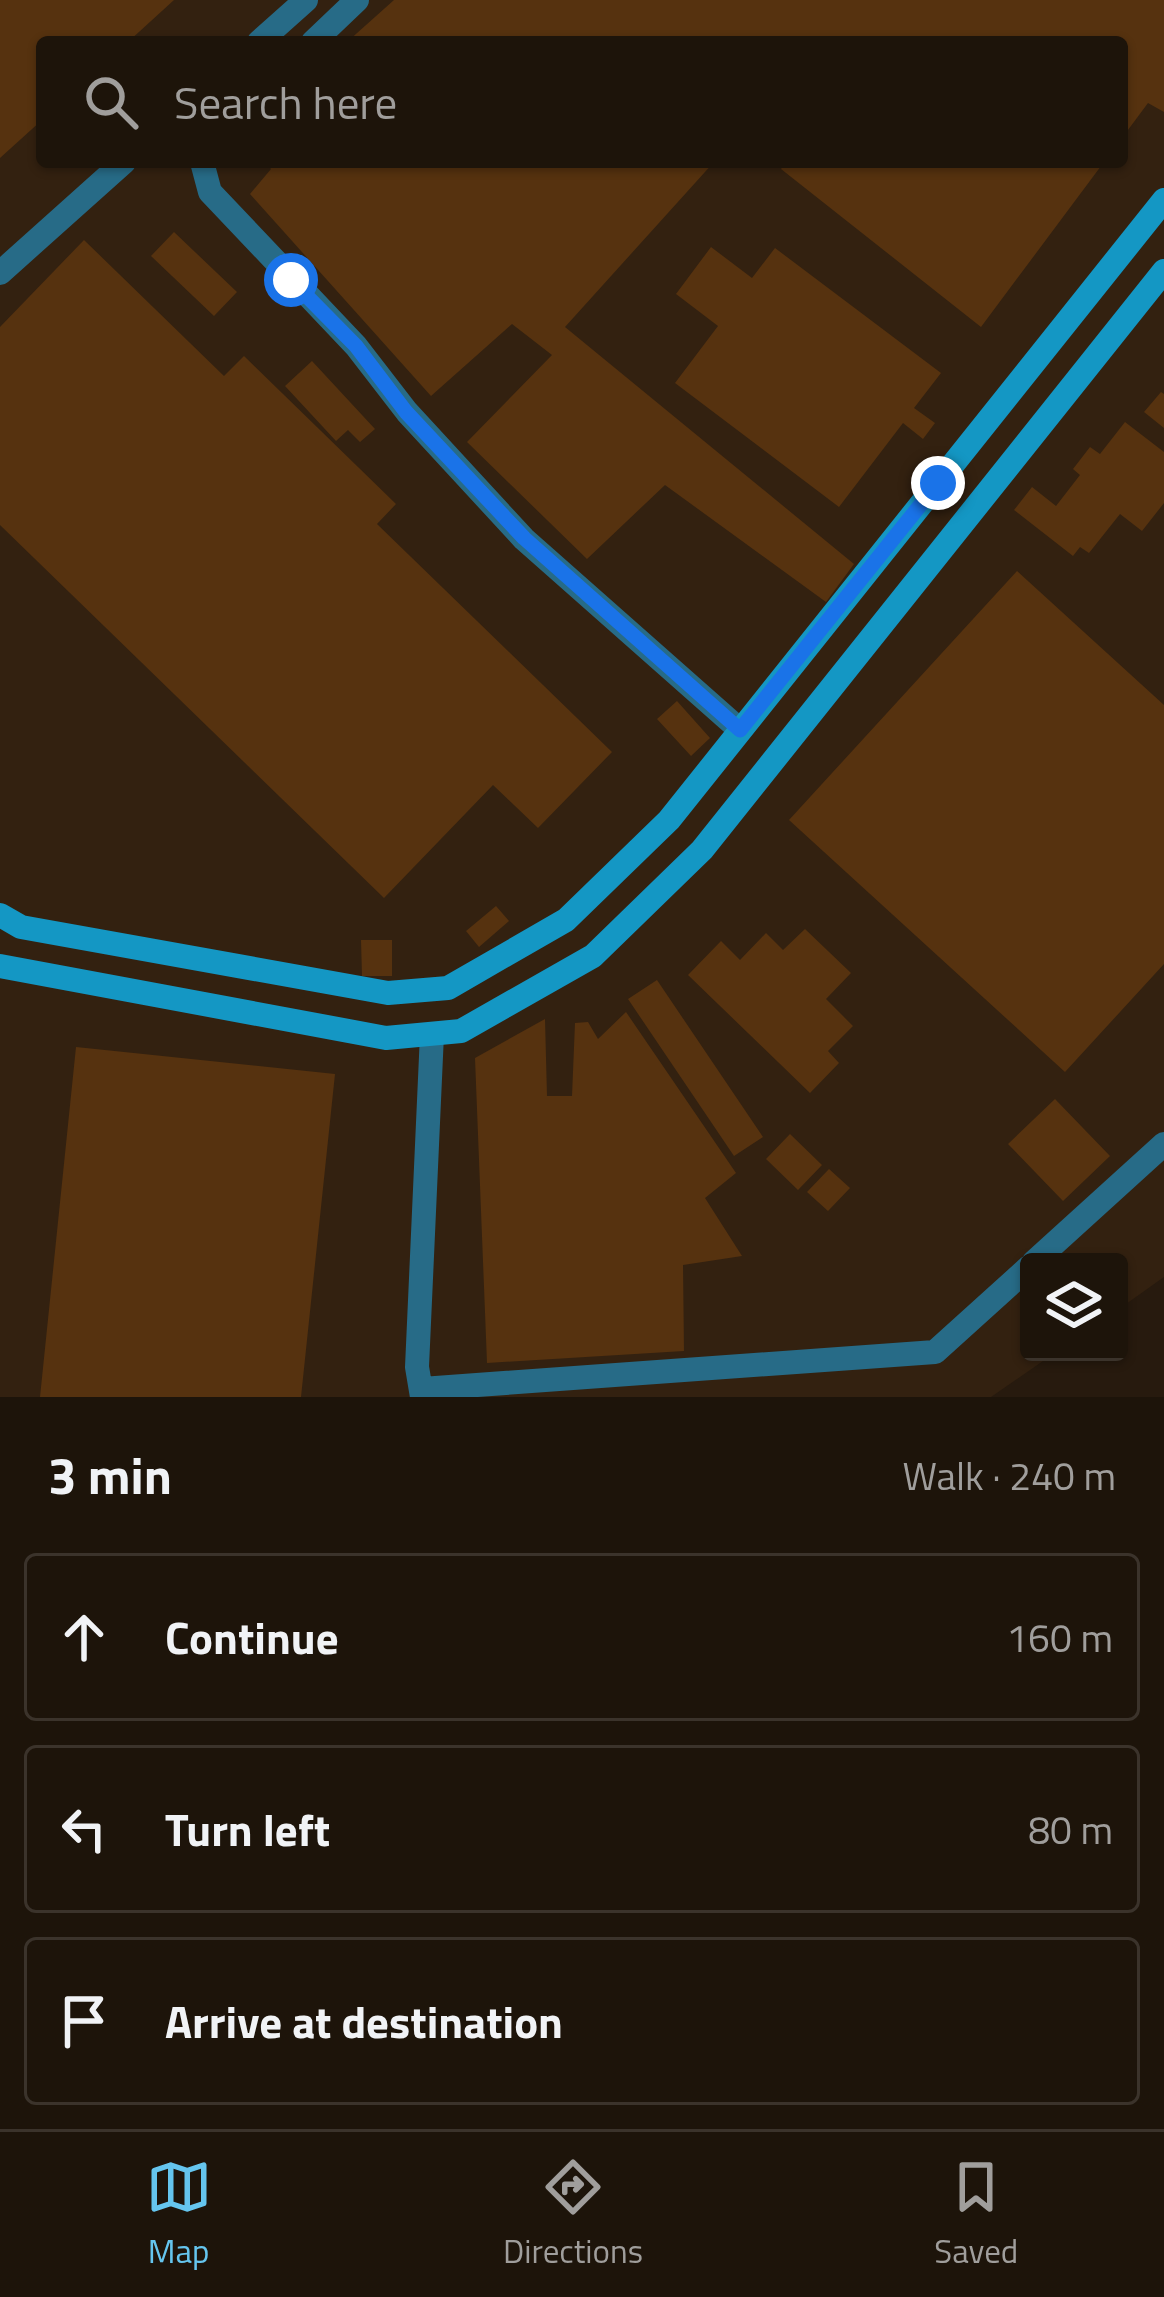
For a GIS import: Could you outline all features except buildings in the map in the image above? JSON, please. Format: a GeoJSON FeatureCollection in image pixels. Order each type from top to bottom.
{"type":"FeatureCollection","features":[{"type":"Feature","properties":{"kind":"street"},"geometry":{"type":"LineString","coordinates":[[266,36],[306,0]]}},
{"type":"Feature","properties":{"kind":"street"},"geometry":{"type":"LineString","coordinates":[[319,36],[357,0]]}},
{"type":"Feature","properties":{"kind":"street"},"geometry":{"type":"LineString","coordinates":[[0,273],[117,168]]}},
{"type":"Feature","properties":{"kind":"street"},"geometry":{"type":"LineString","coordinates":[[204,168],[210,192],[356,346],[406,412],[524,538],[740,730]]}},
{"type":"Feature","properties":{"kind":"street"},"geometry":{"type":"LineString","coordinates":[[0,915],[21,927],[388,993],[448,988],[566,920],[669,820],[1164,200]]}},
{"type":"Feature","properties":{"kind":"street"},"geometry":{"type":"LineString","coordinates":[[0,966],[386,1038],[461,1031],[593,956],[702,850],[1164,272]]}},
{"type":"Feature","properties":{"kind":"street"},"geometry":{"type":"LineString","coordinates":[[432,1034],[417,1367],[422,1393],[935,1352],[1020,1275]]}},
{"type":"Feature","properties":{"kind":"street"},"geometry":{"type":"LineString","coordinates":[[1044,1253],[1164,1144]]}},
{"type":"Feature","properties":{"kind":"shaded area"},"geometry":{"type":"Polygon","coordinates":[[[0,0],[1164,0],[1164,1277],[1128,1303],[1128,1253],[1020,1253],[1020,1361],[1043,1361],[991,1397],[0,1397],[0,0]]]}},
{"type":"Feature","properties":{"kind":"route"},"geometry":{"type":"LineString","coordinates":[[291,280],[356,346],[406,412],[524,538],[740,730],[938,483]]}}]}
